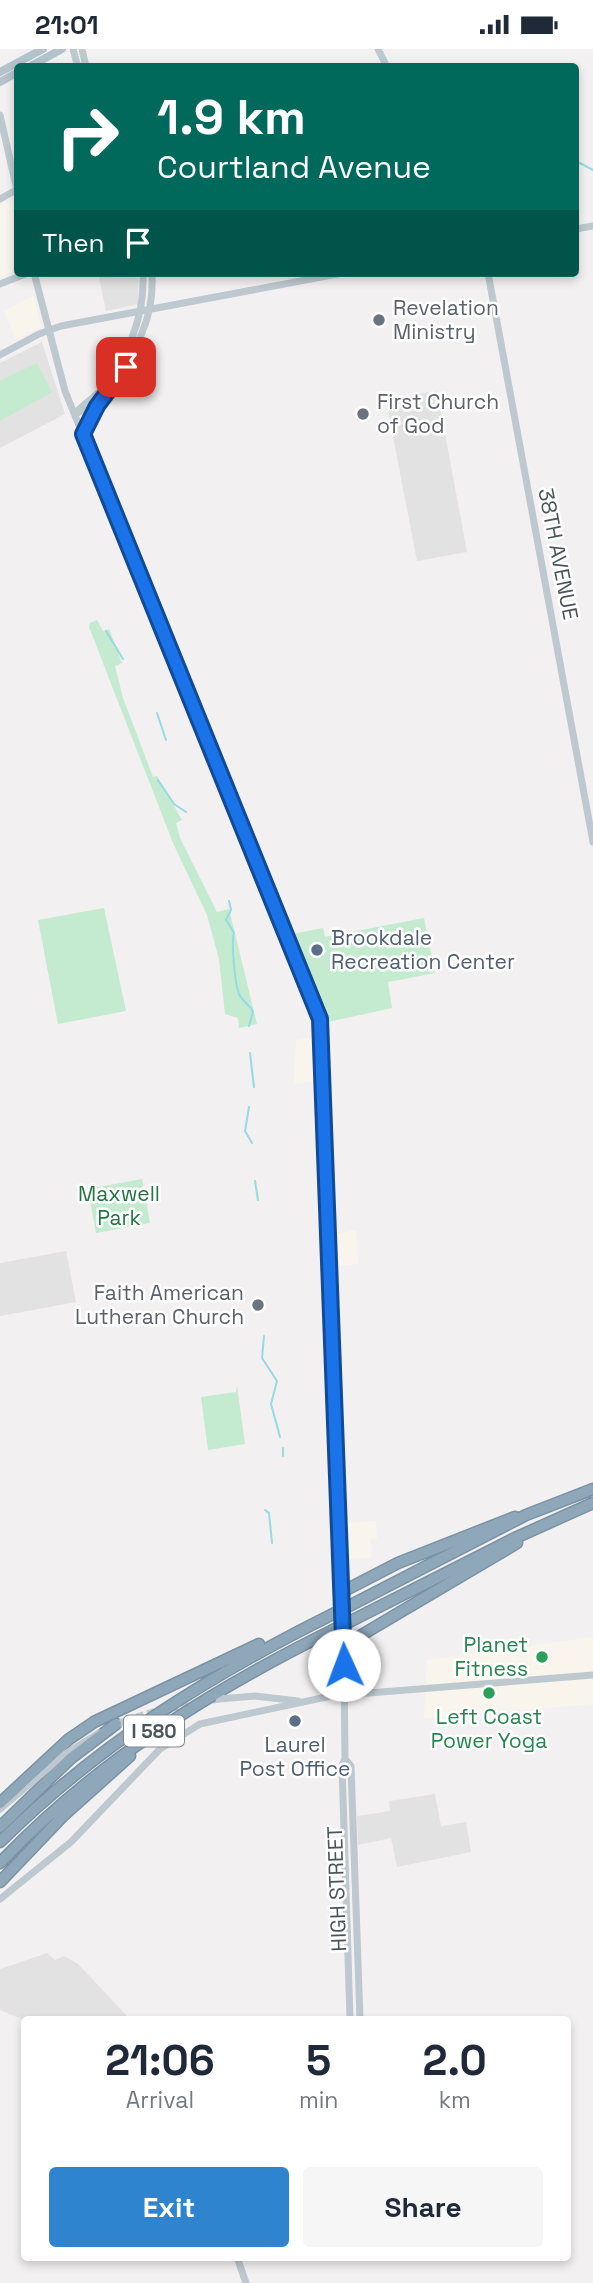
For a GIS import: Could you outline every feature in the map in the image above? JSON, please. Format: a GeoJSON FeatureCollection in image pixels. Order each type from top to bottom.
{"type":"FeatureCollection","features":[{"type":"Feature","properties":{"kind":"highway","name":"I 580"},"geometry":{"type":"LineString","coordinates":[[0,1842],[67,1781],[150,1717],[241,1661],[526,1515],[593,1489]]}},
{"type":"Feature","properties":{"kind":"highway","name":"I 580"},"geometry":{"type":"LineString","coordinates":[[0,1863],[76,1792],[173,1719],[249,1672],[593,1503]]}},
{"type":"Feature","properties":{"kind":"highway"},"geometry":{"type":"LineString","coordinates":[[343,1646],[568,1513]]}},
{"type":"Feature","properties":{"kind":"highway"},"geometry":{"type":"LineString","coordinates":[[340,1593],[398,1563],[502,1520],[526,1515]]}},
{"type":"Feature","properties":{"kind":"highway"},"geometry":{"type":"LineString","coordinates":[[0,1803],[69,1739],[93,1722],[247,1650],[331,1615]]}},
{"type":"Feature","properties":{"kind":"highway"},"geometry":{"type":"LineString","coordinates":[[0,1882],[80,1801],[173,1719]]}},
{"type":"Feature","properties":{"kind":"highway"},"geometry":{"type":"LineString","coordinates":[[0,1827],[70,1759],[122,1722]]}},
{"type":"Feature","properties":{"kind":"main road"},"geometry":{"type":"LineString","coordinates":[[17,63],[43,49]]}},
{"type":"Feature","properties":{"kind":"main road"},"geometry":{"type":"LineString","coordinates":[[36,63],[62,49]]}},
{"type":"Feature","properties":{"kind":"main road"},"geometry":{"type":"LineString","coordinates":[[0,114],[14,177]]}},
{"type":"Feature","properties":{"kind":"main road"},"geometry":{"type":"LineString","coordinates":[[0,284],[18,277]]}},
{"type":"Feature","properties":{"kind":"main road","name":"HIGH STREET"},"geometry":{"type":"LineString","coordinates":[[35,277],[62,381],[320,1019],[345,1695],[345,1759],[342,1766],[350,2016]]}},
{"type":"Feature","properties":{"kind":"main road"},"geometry":{"type":"LineString","coordinates":[[75,414],[121,363],[133,339],[140,311],[143,277]]}},
{"type":"Feature","properties":{"kind":"main road"},"geometry":{"type":"LineString","coordinates":[[83,434],[136,350],[149,310],[152,277]]}},
{"type":"Feature","properties":{"kind":"main road"},"geometry":{"type":"LineString","coordinates":[[0,355],[49,330],[322,277]]}},
{"type":"Feature","properties":{"kind":"main road","name":"38TH AVENUE"},"geometry":{"type":"LineString","coordinates":[[489,277],[593,842]]}},
{"type":"Feature","properties":{"kind":"main road"},"geometry":{"type":"LineString","coordinates":[[75,414],[88,410],[106,394]]}},
{"type":"Feature","properties":{"kind":"main road"},"geometry":{"type":"LineString","coordinates":[[0,1899],[71,1842],[171,1740],[200,1724],[298,1701],[345,1695],[593,1675]]}},
{"type":"Feature","properties":{"kind":"main road"},"geometry":{"type":"LineString","coordinates":[[219,1699],[246,1697],[298,1701]]}},
{"type":"Feature","properties":{"kind":"main road"},"geometry":{"type":"LineString","coordinates":[[246,1697],[257,1703],[258,1711]]}},
{"type":"Feature","properties":{"kind":"main road"},"geometry":{"type":"LineString","coordinates":[[0,1809],[65,1754],[122,1722]]}},
{"type":"Feature","properties":{"kind":"main road","name":"HIGH STREET"},"geometry":{"type":"LineString","coordinates":[[345,1759],[351,1766],[360,2016]]}},
{"type":"Feature","properties":{"kind":"main road"},"geometry":{"type":"LineString","coordinates":[[238,2261],[246,2283]]}},
{"type":"Feature","properties":{"kind":"shaded area"},"geometry":{"type":"Polygon","coordinates":[[[12,199],[14,271],[0,277],[0,205],[12,199]]]}},
{"type":"Feature","properties":{"kind":"shaded area"},"geometry":{"type":"Polygon","coordinates":[[[99,277],[139,277],[138,304],[106,311],[99,277]]]}},
{"type":"Feature","properties":{"kind":"shaded area"},"geometry":{"type":"Polygon","coordinates":[[[34,295],[41,326],[16,340],[4,311],[34,295]]]}},
{"type":"Feature","properties":{"kind":"shaded area"},"geometry":{"type":"Polygon","coordinates":[[[42,342],[65,414],[0,448],[0,363],[42,342]]]}},
{"type":"Feature","properties":{"kind":"shaded area"},"geometry":{"type":"Polygon","coordinates":[[[437,391],[467,552],[417,561],[386,400],[437,391]]]}},
{"type":"Feature","properties":{"kind":"shaded area"},"geometry":{"type":"Polygon","coordinates":[[[314,1037],[315,1081],[294,1084],[296,1040],[314,1037]]]}},
{"type":"Feature","properties":{"kind":"shaded area"},"geometry":{"type":"Polygon","coordinates":[[[356,1230],[358,1264],[339,1266],[337,1234],[356,1230]]]}},
{"type":"Feature","properties":{"kind":"shaded area"},"geometry":{"type":"Polygon","coordinates":[[[66,1251],[76,1302],[0,1316],[0,1263],[66,1251]]]}},
{"type":"Feature","properties":{"kind":"shaded area"},"geometry":{"type":"Polygon","coordinates":[[[376,1521],[377,1539],[370,1539],[371,1558],[348,1559],[346,1523],[376,1521]]]}},
{"type":"Feature","properties":{"kind":"shaded area"},"geometry":{"type":"Polygon","coordinates":[[[593,1637],[593,1704],[424,1719],[427,1660],[593,1637]]]}},
{"type":"Feature","properties":{"kind":"shaded area"},"geometry":{"type":"Polygon","coordinates":[[[435,1794],[441,1826],[466,1822],[471,1852],[397,1867],[391,1838],[358,1845],[357,1816],[390,1811],[389,1801],[435,1794]]]}},
{"type":"Feature","properties":{"kind":"shaded area"},"geometry":{"type":"Polygon","coordinates":[[[47,1953],[55,1960],[64,1956],[78,1964],[127,2016],[21,2016],[21,2019],[0,2010],[0,1969],[47,1953]]]}},
{"type":"Feature","properties":{"kind":"green space"},"geometry":{"type":"Polygon","coordinates":[[[37,363],[52,392],[0,421],[0,381],[37,363]]]}},
{"type":"Feature","properties":{"kind":"green space"},"geometry":{"type":"Polygon","coordinates":[[[97,620],[103,631],[109,629],[122,663],[115,666],[123,698],[153,777],[157,776],[182,820],[176,823],[180,838],[217,912],[229,909],[257,1024],[239,1028],[238,1018],[225,1014],[219,959],[207,915],[173,843],[89,627],[90,623],[97,620]]]}},
{"type":"Feature","properties":{"kind":"green space"},"geometry":{"type":"Polygon","coordinates":[[[104,908],[126,1011],[58,1024],[38,920],[104,908]]]}},
{"type":"Feature","properties":{"kind":"green space"},"geometry":{"type":"Polygon","coordinates":[[[424,918],[435,973],[388,982],[392,1008],[328,1022],[292,934],[323,928],[325,937],[424,918]]]}},
{"type":"Feature","properties":{"kind":"green space","name":"Maxwell Park"},"geometry":{"type":"Polygon","coordinates":[[[142,1179],[150,1223],[96,1233],[88,1189],[142,1179]]]}},
{"type":"Feature","properties":{"kind":"green space"},"geometry":{"type":"Polygon","coordinates":[[[237,1386],[245,1444],[208,1450],[201,1397],[236,1392],[237,1386]]]}},
{"type":"Feature","properties":{"kind":"waterway"},"geometry":{"type":"LineString","coordinates":[[579,163],[593,170]]}},
{"type":"Feature","properties":{"kind":"waterway"},"geometry":{"type":"LineString","coordinates":[[106,631],[123,659]]}},
{"type":"Feature","properties":{"kind":"waterway"},"geometry":{"type":"LineString","coordinates":[[157,713],[166,740]]}},
{"type":"Feature","properties":{"kind":"waterway"},"geometry":{"type":"LineString","coordinates":[[158,780],[174,804],[186,812]]}},
{"type":"Feature","properties":{"kind":"waterway"},"geometry":{"type":"LineString","coordinates":[[229,901],[231,910],[226,920],[234,933],[233,954],[238,989],[240,996],[253,1012],[249,1026]]}},
{"type":"Feature","properties":{"kind":"waterway"},"geometry":{"type":"LineString","coordinates":[[250,1053],[254,1087]]}},
{"type":"Feature","properties":{"kind":"waterway"},"geometry":{"type":"LineString","coordinates":[[249,1107],[245,1131],[252,1143]]}},
{"type":"Feature","properties":{"kind":"waterway"},"geometry":{"type":"LineString","coordinates":[[255,1181],[258,1200]]}},
{"type":"Feature","properties":{"kind":"waterway"},"geometry":{"type":"LineString","coordinates":[[264,1336],[262,1358],[277,1381],[271,1404],[280,1437]]}},
{"type":"Feature","properties":{"kind":"waterway"},"geometry":{"type":"LineString","coordinates":[[283,1448],[283,1456]]}},
{"type":"Feature","properties":{"kind":"waterway"},"geometry":{"type":"LineString","coordinates":[[265,1510],[269,1513],[272,1543]]}},
{"type":"Feature","properties":{"kind":"tunnel"},"geometry":{"type":"LineString","coordinates":[[171,1708],[219,1699]]}},
{"type":"Feature","properties":{"kind":"tunnel"},"geometry":{"type":"LineString","coordinates":[[127,1720],[160,1710]]}},
{"type":"Feature","properties":{"kind":"place","name":"Revelation Ministry"},"geometry":{"type":"Point","coordinates":[379,320]}},
{"type":"Feature","properties":{"kind":"place","name":"First Church of God"},"geometry":{"type":"Point","coordinates":[363,414]}},
{"type":"Feature","properties":{"kind":"place","name":"Brookdale Recreation Center"},"geometry":{"type":"Point","coordinates":[317,950]}},
{"type":"Feature","properties":{"kind":"place","name":"Faith American Lutheran Church"},"geometry":{"type":"Point","coordinates":[258,1305]}},
{"type":"Feature","properties":{"kind":"place","name":"Planet Fitness"},"geometry":{"type":"Point","coordinates":[542,1657]}},
{"type":"Feature","properties":{"kind":"place","name":"Left Coast Power Yoga"},"geometry":{"type":"Point","coordinates":[489,1693]}},
{"type":"Feature","properties":{"kind":"place","name":"Laurel Post Office"},"geometry":{"type":"Point","coordinates":[295,1721]}},
{"type":"Feature","properties":{"kind":"route"},"geometry":{"type":"LineString","coordinates":[[126,367],[97,406],[83,434],[320,1019],[344,1665]]}}]}
